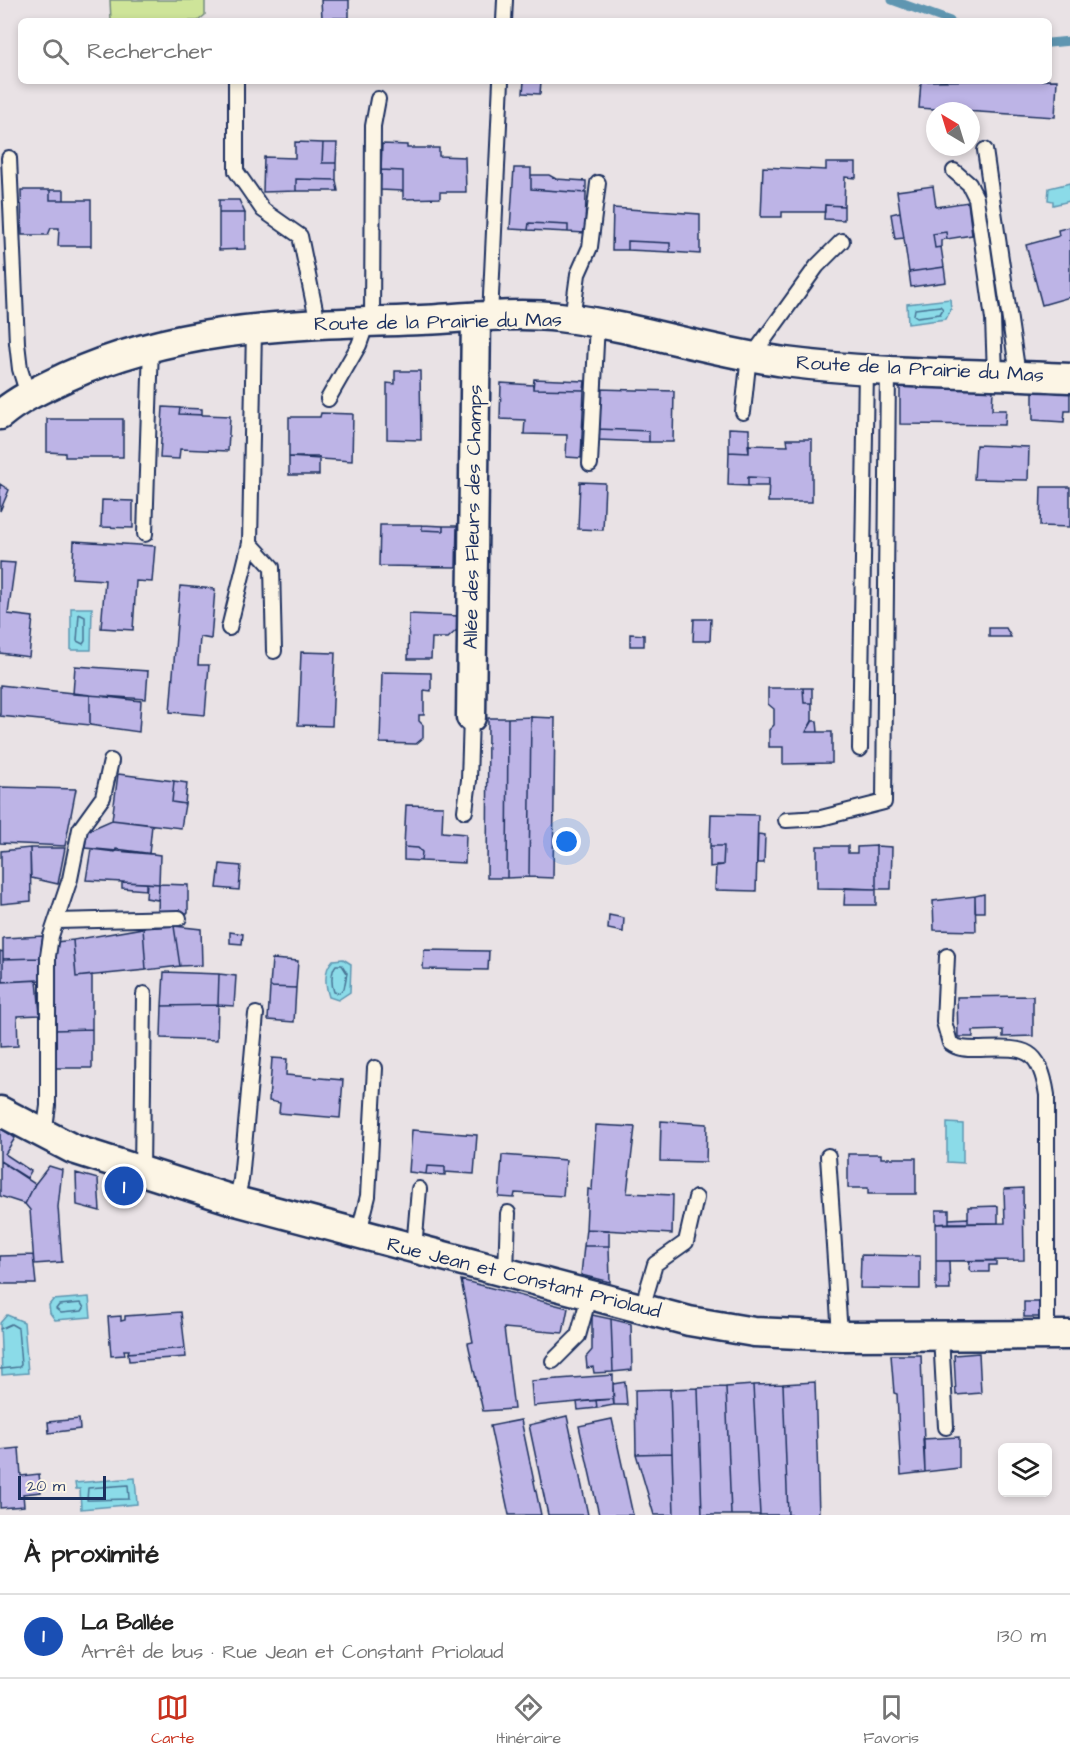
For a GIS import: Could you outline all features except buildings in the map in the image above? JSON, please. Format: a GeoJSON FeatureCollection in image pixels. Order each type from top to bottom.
{"type":"FeatureCollection","features":[{"type":"Feature","properties":{"kind":"street","name":"Route de la Prairie du Mas"},"geometry":{"type":"LineString","coordinates":[[0,415],[28,395],[91,366],[151,346],[213,332],[318,324],[483,317],[555,316],[783,361],[877,369],[1070,378]]}},
{"type":"Feature","properties":{"kind":"street","name":"Allée des Fleurs des Champs"},"geometry":{"type":"LineString","coordinates":[[471,717],[483,317]]}},
{"type":"Feature","properties":{"kind":"street","name":"Rue Jean et Constant Priolaud"},"geometry":{"type":"LineString","coordinates":[[0,1111],[73,1149],[142,1173],[358,1236],[590,1293],[689,1321],[754,1332],[843,1336],[1059,1335]]}},
{"type":"Feature","properties":{"kind":"lane"},"geometry":{"type":"LineString","coordinates":[[504,18],[505,0]]}},
{"type":"Feature","properties":{"kind":"lane"},"geometry":{"type":"LineString","coordinates":[[236,84],[236,171],[263,210],[300,236],[318,324]]}},
{"type":"Feature","properties":{"kind":"lane","name":"Allée des Fleurs des Champs"},"geometry":{"type":"LineString","coordinates":[[483,317],[501,84]]}},
{"type":"Feature","properties":{"kind":"lane"},"geometry":{"type":"LineString","coordinates":[[328,399],[370,322],[374,126],[378,99]]}},
{"type":"Feature","properties":{"kind":"lane"},"geometry":{"type":"LineString","coordinates":[[985,150],[1007,375]]}},
{"type":"Feature","properties":{"kind":"lane"},"geometry":{"type":"LineString","coordinates":[[9,158],[17,343],[20,369],[28,395]]}},
{"type":"Feature","properties":{"kind":"lane"},"geometry":{"type":"LineString","coordinates":[[954,171],[969,184],[976,198],[993,319],[1007,375]]}},
{"type":"Feature","properties":{"kind":"lane"},"geometry":{"type":"LineString","coordinates":[[590,464],[585,321],[578,274],[590,247],[598,183]]}},
{"type":"Feature","properties":{"kind":"lane"},"geometry":{"type":"LineString","coordinates":[[742,412],[751,355],[817,266],[842,241]]}},
{"type":"Feature","properties":{"kind":"lane"},"geometry":{"type":"LineString","coordinates":[[229,628],[250,543],[254,328]]}},
{"type":"Feature","properties":{"kind":"lane"},"geometry":{"type":"LineString","coordinates":[[145,534],[151,346]]}},
{"type":"Feature","properties":{"kind":"lane"},"geometry":{"type":"LineString","coordinates":[[860,749],[877,369]]}},
{"type":"Feature","properties":{"kind":"lane"},"geometry":{"type":"LineString","coordinates":[[786,819],[821,818],[884,802],[877,369]]}},
{"type":"Feature","properties":{"kind":"lane"},"geometry":{"type":"LineString","coordinates":[[250,543],[272,567],[274,651]]}},
{"type":"Feature","properties":{"kind":"lane"},"geometry":{"type":"LineString","coordinates":[[465,811],[469,780],[471,717]]}},
{"type":"Feature","properties":{"kind":"lane"},"geometry":{"type":"LineString","coordinates":[[44,1135],[48,1106],[48,956],[70,879],[80,829],[103,796],[111,761]]}},
{"type":"Feature","properties":{"kind":"lane"},"geometry":{"type":"LineString","coordinates":[[57,921],[179,918]]}},
{"type":"Feature","properties":{"kind":"lane"},"geometry":{"type":"LineString","coordinates":[[947,956],[944,1022],[950,1043],[965,1049],[1023,1050],[1036,1058],[1043,1071],[1047,1095],[1059,1335]]}},
{"type":"Feature","properties":{"kind":"lane"},"geometry":{"type":"LineString","coordinates":[[142,1173],[144,994]]}},
{"type":"Feature","properties":{"kind":"lane"},"geometry":{"type":"LineString","coordinates":[[236,1201],[241,1180],[256,1014]]}},
{"type":"Feature","properties":{"kind":"lane"},"geometry":{"type":"LineString","coordinates":[[358,1236],[368,1196],[375,1068]]}},
{"type":"Feature","properties":{"kind":"lane"},"geometry":{"type":"LineString","coordinates":[[828,1156],[838,1320],[843,1336]]}},
{"type":"Feature","properties":{"kind":"lane"},"geometry":{"type":"LineString","coordinates":[[414,1250],[419,1189]]}},
{"type":"Feature","properties":{"kind":"lane"},"geometry":{"type":"LineString","coordinates":[[642,1308],[655,1264],[686,1242],[696,1198]]}},
{"type":"Feature","properties":{"kind":"lane"},"geometry":{"type":"LineString","coordinates":[[506,1272],[508,1213]]}},
{"type":"Feature","properties":{"kind":"lane"},"geometry":{"type":"LineString","coordinates":[[553,1361],[578,1336],[590,1293]]}},
{"type":"Feature","properties":{"kind":"lane"},"geometry":{"type":"LineString","coordinates":[[941,1336],[946,1427]]}},
{"type":"Feature","properties":{"kind":"green space"},"geometry":{"type":"Polygon","coordinates":[[[110,0],[205,0],[205,15],[202,18],[111,18],[110,0]]]}},
{"type":"Feature","properties":{"kind":"water"},"geometry":{"type":"Polygon","coordinates":[[[1070,183],[1070,201],[1053,205],[1053,201],[1048,200],[1049,188],[1070,183]]]}},
{"type":"Feature","properties":{"kind":"water"},"geometry":{"type":"Polygon","coordinates":[[[950,299],[951,309],[946,319],[908,324],[907,304],[950,299]]]}},
{"type":"Feature","properties":{"kind":"water"},"geometry":{"type":"Polygon","coordinates":[[[71,608],[92,608],[91,650],[71,650],[71,608]]]}},
{"type":"Feature","properties":{"kind":"water"},"geometry":{"type":"Polygon","coordinates":[[[343,959],[351,964],[350,992],[338,1000],[329,997],[326,977],[333,960],[343,959]]]}},
{"type":"Feature","properties":{"kind":"water"},"geometry":{"type":"Polygon","coordinates":[[[947,1123],[963,1124],[963,1163],[947,1162],[947,1123]]]}},
{"type":"Feature","properties":{"kind":"water"},"geometry":{"type":"Polygon","coordinates":[[[89,1297],[91,1317],[55,1320],[50,1313],[49,1305],[53,1300],[89,1297]]]}},
{"type":"Feature","properties":{"kind":"water"},"geometry":{"type":"Polygon","coordinates":[[[7,1315],[24,1322],[28,1373],[2,1375],[0,1323],[7,1315]]]}},
{"type":"Feature","properties":{"kind":"water"},"geometry":{"type":"Polygon","coordinates":[[[135,1478],[137,1504],[81,1509],[80,1489],[76,1489],[75,1483],[135,1478]]]}},
{"type":"Feature","properties":{"kind":"waterway"},"geometry":{"type":"LineString","coordinates":[[892,0],[942,18]]}},
{"type":"Feature","properties":{"kind":"waterway"},"geometry":{"type":"LineString","coordinates":[[1052,43],[1070,41]]}},
{"type":"Feature","properties":{"kind":"place","name":"La Ballée"},"geometry":{"type":"Point","coordinates":[124,1186]}}]}
